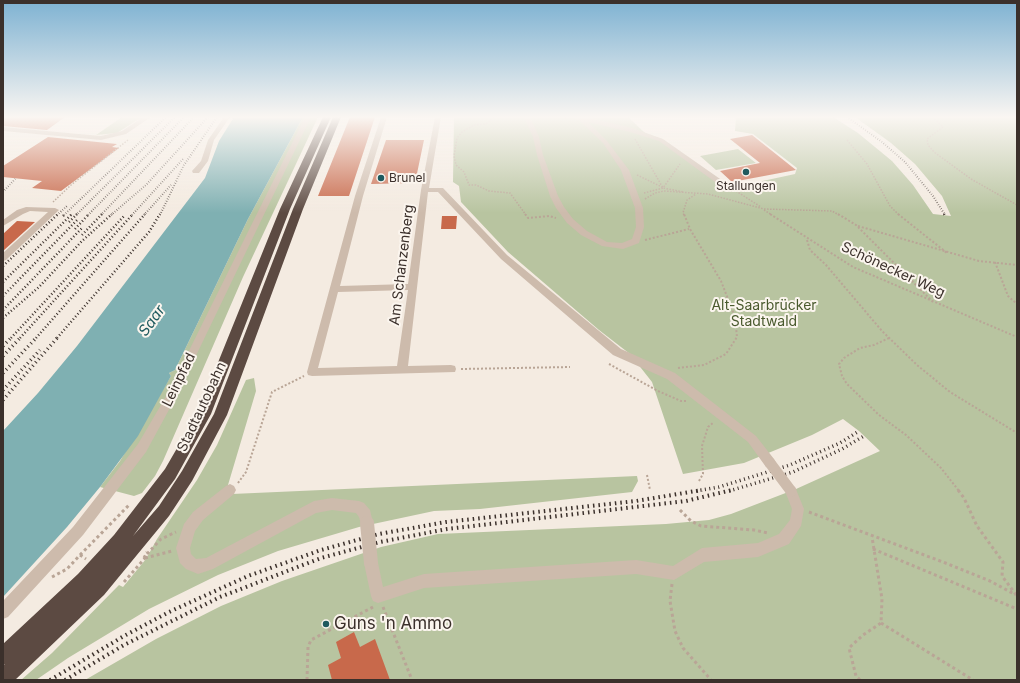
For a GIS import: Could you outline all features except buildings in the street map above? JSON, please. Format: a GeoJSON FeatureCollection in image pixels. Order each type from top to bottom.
{"type":"FeatureCollection","features":[{"type":"Feature","properties":{"kind":"highway","name":"Stadtautobahn"},"geometry":{"type":"LineString","coordinates":[[3,656],[56,607],[94,569],[147,507],[170,474],[204,414],[280,224],[313,149]]}},
{"type":"Feature","properties":{"kind":"highway","name":"Stadtautobahn"},"geometry":{"type":"LineString","coordinates":[[3,679],[98,589],[159,517],[187,476],[220,415],[298,209],[324,149]]}},
{"type":"Feature","properties":{"kind":"street"},"geometry":{"type":"LineString","coordinates":[[196,170],[204,161],[208,149]]}},
{"type":"Feature","properties":{"kind":"street","name":"Leinpfad"},"geometry":{"type":"LineString","coordinates":[[3,612],[78,531],[142,448],[159,420],[293,149]]}},
{"type":"Feature","properties":{"kind":"street"},"geometry":{"type":"LineString","coordinates":[[375,149],[359,196],[312,372],[451,369]]}},
{"type":"Feature","properties":{"kind":"street","name":"Am Schanzenberg"},"geometry":{"type":"LineString","coordinates":[[402,370],[425,190],[432,149]]}},
{"type":"Feature","properties":{"kind":"street"},"geometry":{"type":"LineString","coordinates":[[539,149],[554,196],[560,208],[570,221],[584,233],[605,244],[623,246],[636,241],[640,227],[639,208],[626,170],[610,149]]}},
{"type":"Feature","properties":{"kind":"street"},"geometry":{"type":"LineString","coordinates":[[674,149],[730,188]]}},
{"type":"Feature","properties":{"kind":"street"},"geometry":{"type":"LineString","coordinates":[[230,490],[198,516],[189,528],[184,538],[183,548],[185,558],[191,564],[198,567],[208,564],[314,506],[332,504],[358,507],[365,514],[371,563],[380,599],[424,581],[626,568],[674,573],[702,555],[758,550],[784,539],[796,522],[798,509],[791,491],[752,439],[671,376],[617,352],[504,257],[440,190],[425,190]]}},
{"type":"Feature","properties":{"kind":"street"},"geometry":{"type":"LineString","coordinates":[[3,224],[20,212],[29,209],[54,210],[3,258]]}},
{"type":"Feature","properties":{"kind":"street"},"geometry":{"type":"LineString","coordinates":[[334,289],[412,287]]}},
{"type":"Feature","properties":{"kind":"path"},"geometry":{"type":"LineString","coordinates":[[45,210],[71,185],[119,149]]}},
{"type":"Feature","properties":{"kind":"path"},"geometry":{"type":"LineString","coordinates":[[455,149],[454,156],[456,165],[464,172],[469,185],[489,191],[510,193],[528,218],[549,216],[570,221]]}},
{"type":"Feature","properties":{"kind":"path"},"geometry":{"type":"LineString","coordinates":[[641,149],[663,188]]}},
{"type":"Feature","properties":{"kind":"path"},"geometry":{"type":"LineString","coordinates":[[854,149],[867,164],[890,206],[902,218],[948,253]]}},
{"type":"Feature","properties":{"kind":"path"},"geometry":{"type":"LineString","coordinates":[[932,149],[971,178],[1017,205]]}},
{"type":"Feature","properties":{"kind":"path"},"geometry":{"type":"LineString","coordinates":[[642,193],[663,188],[686,157]]}},
{"type":"Feature","properties":{"kind":"path"},"geometry":{"type":"LineString","coordinates":[[626,170],[663,188],[697,194]]}},
{"type":"Feature","properties":{"kind":"path","name":"Schönecker Weg"},"geometry":{"type":"LineString","coordinates":[[730,188],[764,209],[807,239],[853,267],[934,303],[1017,337]]}},
{"type":"Feature","properties":{"kind":"path"},"geometry":{"type":"LineString","coordinates":[[639,208],[646,198],[655,193],[664,191],[708,194],[764,209],[825,209],[832,211],[856,225],[948,253],[979,261],[1017,265]]}},
{"type":"Feature","properties":{"kind":"path"},"geometry":{"type":"LineString","coordinates":[[675,368],[704,365],[726,354],[737,337],[736,317],[721,281],[713,265],[690,229],[683,213],[687,200],[697,194]]}},
{"type":"Feature","properties":{"kind":"path"},"geometry":{"type":"LineString","coordinates":[[856,225],[934,303]]}},
{"type":"Feature","properties":{"kind":"path"},"geometry":{"type":"LineString","coordinates":[[636,241],[677,234],[690,229]]}},
{"type":"Feature","properties":{"kind":"path"},"geometry":{"type":"LineString","coordinates":[[807,239],[810,250],[889,338],[917,365],[950,392],[1017,433]]}},
{"type":"Feature","properties":{"kind":"path"},"geometry":{"type":"LineString","coordinates":[[995,262],[999,277],[1008,296],[1017,304]]}},
{"type":"Feature","properties":{"kind":"path"},"geometry":{"type":"LineString","coordinates":[[889,338],[874,345],[860,348],[853,354],[844,358],[839,364],[842,376],[847,384],[879,415],[906,435],[941,468],[964,498],[977,526],[1003,562],[1002,576],[1017,596]]}},
{"type":"Feature","properties":{"kind":"path"},"geometry":{"type":"LineString","coordinates":[[609,364],[658,391],[681,401],[693,401]]}},
{"type":"Feature","properties":{"kind":"path"},"geometry":{"type":"LineString","coordinates":[[451,369],[570,367]]}},
{"type":"Feature","properties":{"kind":"path"},"geometry":{"type":"LineString","coordinates":[[230,490],[240,481],[246,472],[268,400],[272,392],[312,372]]}},
{"type":"Feature","properties":{"kind":"path"},"geometry":{"type":"LineString","coordinates":[[699,481],[703,474],[702,446],[708,427],[722,415]]}},
{"type":"Feature","properties":{"kind":"path"},"geometry":{"type":"LineString","coordinates":[[647,476],[650,490]]}},
{"type":"Feature","properties":{"kind":"path"},"geometry":{"type":"LineString","coordinates":[[39,574],[52,577],[57,576],[80,555],[115,517],[135,500]]}},
{"type":"Feature","properties":{"kind":"path"},"geometry":{"type":"LineString","coordinates":[[798,509],[830,519],[872,537],[950,564],[990,581],[1017,596]]}},
{"type":"Feature","properties":{"kind":"path"},"geometry":{"type":"LineString","coordinates":[[680,510],[692,521],[702,526],[754,530],[784,539]]}},
{"type":"Feature","properties":{"kind":"path"},"geometry":{"type":"LineString","coordinates":[[124,582],[161,539],[189,528]]}},
{"type":"Feature","properties":{"kind":"path"},"geometry":{"type":"LineString","coordinates":[[872,537],[882,599],[881,623]]}},
{"type":"Feature","properties":{"kind":"path"},"geometry":{"type":"LineString","coordinates":[[873,549],[1017,609]]}},
{"type":"Feature","properties":{"kind":"path"},"geometry":{"type":"LineString","coordinates":[[144,558],[170,551]]}},
{"type":"Feature","properties":{"kind":"path"},"geometry":{"type":"LineString","coordinates":[[80,555],[87,560]]}},
{"type":"Feature","properties":{"kind":"path"},"geometry":{"type":"LineString","coordinates":[[674,573],[670,601],[675,630],[683,648],[711,680]]}},
{"type":"Feature","properties":{"kind":"path"},"geometry":{"type":"LineString","coordinates":[[306,680],[308,647],[311,640],[380,599],[412,680]]}},
{"type":"Feature","properties":{"kind":"path"},"geometry":{"type":"LineString","coordinates":[[860,680],[856,676],[849,648],[863,635],[881,623]]}},
{"type":"Feature","properties":{"kind":"path"},"geometry":{"type":"LineString","coordinates":[[881,623],[973,680]]}},
{"type":"Feature","properties":{"kind":"green space"},"geometry":{"type":"Polygon","coordinates":[[[286,149],[303,149],[243,277],[163,461],[155,476],[142,493],[134,496],[100,487],[120,461],[171,376],[169,373],[175,370],[248,219],[286,149]]]}},
{"type":"Feature","properties":{"kind":"green space","name":"Alt-Saarbrücker Stadtwald"},"geometry":{"type":"Polygon","coordinates":[[[454,149],[676,149],[730,188],[795,174],[797,168],[772,149],[877,149],[892,161],[913,185],[933,214],[951,216],[942,196],[915,164],[898,149],[1017,149],[1017,680],[85,680],[156,639],[221,606],[282,581],[381,547],[438,534],[666,524],[709,520],[731,514],[796,489],[880,451],[859,431],[843,419],[812,435],[744,463],[683,474],[652,382],[630,354],[599,330],[508,252],[461,202],[459,186],[453,182],[454,149]]]}},
{"type":"Feature","properties":{"kind":"green space"},"geometry":{"type":"Polygon","coordinates":[[[738,149],[756,163],[716,170],[700,156],[738,149]]]}},
{"type":"Feature","properties":{"kind":"green space"},"geometry":{"type":"Polygon","coordinates":[[[254,378],[256,391],[228,485],[232,494],[637,476],[638,481],[632,492],[480,509],[434,511],[359,527],[278,551],[218,575],[149,609],[68,658],[36,680],[21,680],[52,653],[119,585],[123,587],[146,559],[157,539],[197,480],[217,445],[246,380],[254,378]]]}},
{"type":"Feature","properties":{"kind":"water","name":"Saar"},"geometry":{"type":"Polygon","coordinates":[[[216,149],[286,149],[248,219],[175,370],[169,373],[171,376],[138,436],[100,487],[67,527],[3,597],[3,431],[38,393],[77,346],[205,178],[216,149]]]}},
{"type":"Feature","properties":{"kind":"railway"},"geometry":{"type":"LineString","coordinates":[[64,215],[133,149]]}},
{"type":"Feature","properties":{"kind":"railway"},"geometry":{"type":"LineString","coordinates":[[76,215],[143,149]]}},
{"type":"Feature","properties":{"kind":"railway"},"geometry":{"type":"LineString","coordinates":[[88,215],[153,149]]}},
{"type":"Feature","properties":{"kind":"railway"},"geometry":{"type":"LineString","coordinates":[[101,215],[164,149]]}},
{"type":"Feature","properties":{"kind":"railway"},"geometry":{"type":"LineString","coordinates":[[111,215],[146,185],[179,149]]}},
{"type":"Feature","properties":{"kind":"railway"},"geometry":{"type":"LineString","coordinates":[[160,215],[184,165],[195,149]]}},
{"type":"Feature","properties":{"kind":"railway"},"geometry":{"type":"LineString","coordinates":[[890,149],[905,162],[933,196],[945,215]]}},
{"type":"Feature","properties":{"kind":"railway"},"geometry":{"type":"LineString","coordinates":[[132,215],[184,158]]}},
{"type":"Feature","properties":{"kind":"railway"},"geometry":{"type":"LineString","coordinates":[[3,192],[16,178]]}},
{"type":"Feature","properties":{"kind":"railway"},"geometry":{"type":"LineString","coordinates":[[144,215],[171,185]]}},
{"type":"Feature","properties":{"kind":"railway"},"geometry":{"type":"LineString","coordinates":[[57,215],[67,206]]}},
{"type":"Feature","properties":{"kind":"railway"},"geometry":{"type":"LineString","coordinates":[[3,266],[58,214]]}},
{"type":"Feature","properties":{"kind":"railway"},"geometry":{"type":"LineString","coordinates":[[3,282],[72,214],[71,215]]}},
{"type":"Feature","properties":{"kind":"railway"},"geometry":{"type":"LineString","coordinates":[[75,229],[89,214]]}},
{"type":"Feature","properties":{"kind":"railway"},"geometry":{"type":"LineString","coordinates":[[82,235],[102,214]]}},
{"type":"Feature","properties":{"kind":"railway"},"geometry":{"type":"LineString","coordinates":[[3,318],[39,287],[82,241],[112,214]]}},
{"type":"Feature","properties":{"kind":"railway"},"geometry":{"type":"LineString","coordinates":[[20,338],[133,214]]}},
{"type":"Feature","properties":{"kind":"railway"},"geometry":{"type":"LineString","coordinates":[[36,338],[145,214]]}},
{"type":"Feature","properties":{"kind":"railway"},"geometry":{"type":"LineString","coordinates":[[57,338],[149,232],[160,214]]}},
{"type":"Feature","properties":{"kind":"railway"},"geometry":{"type":"LineString","coordinates":[[69,222],[76,215]]}},
{"type":"Feature","properties":{"kind":"railway"},"geometry":{"type":"LineString","coordinates":[[11,338],[125,215]]}},
{"type":"Feature","properties":{"kind":"railway"},"geometry":{"type":"LineString","coordinates":[[3,296],[77,220]]}},
{"type":"Feature","properties":{"kind":"railway"},"geometry":{"type":"LineString","coordinates":[[3,310],[83,227]]}},
{"type":"Feature","properties":{"kind":"railway"},"geometry":{"type":"LineString","coordinates":[[3,356],[21,337]]}},
{"type":"Feature","properties":{"kind":"railway"},"geometry":{"type":"LineString","coordinates":[[3,373],[37,337]]}},
{"type":"Feature","properties":{"kind":"railway"},"geometry":{"type":"LineString","coordinates":[[3,400],[58,337]]}},
{"type":"Feature","properties":{"kind":"railway"},"geometry":{"type":"LineString","coordinates":[[3,346],[11,338]]}},
{"type":"Feature","properties":{"kind":"railway"},"geometry":{"type":"LineString","coordinates":[[3,390],[40,350]]}},
{"type":"Feature","properties":{"kind":"railway"},"geometry":{"type":"LineString","coordinates":[[696,491],[719,487],[790,465],[840,443],[859,431]]}},
{"type":"Feature","properties":{"kind":"railway"},"geometry":{"type":"LineString","coordinates":[[729,491],[793,472],[842,449],[864,436]]}},
{"type":"Feature","properties":{"kind":"railway"},"geometry":{"type":"LineString","coordinates":[[696,491],[702,490]]}},
{"type":"Feature","properties":{"kind":"railway"},"geometry":{"type":"LineString","coordinates":[[65,680],[124,645],[220,597],[321,558],[380,542],[447,529],[686,501],[732,490]]}},
{"type":"Feature","properties":{"kind":"railway"},"geometry":{"type":"LineString","coordinates":[[50,680],[124,636],[169,612],[248,576],[321,550],[379,534],[446,522],[636,501],[696,491]]}},
{"type":"Feature","properties":{"kind":"place","name":"Stallungen"},"geometry":{"type":"Point","coordinates":[746,172]}},
{"type":"Feature","properties":{"kind":"place","name":"Brunel"},"geometry":{"type":"Point","coordinates":[381,178]}},
{"type":"Feature","properties":{"kind":"place","name":"Guns 'n Ammo"},"geometry":{"type":"Point","coordinates":[326,624]}}]}
